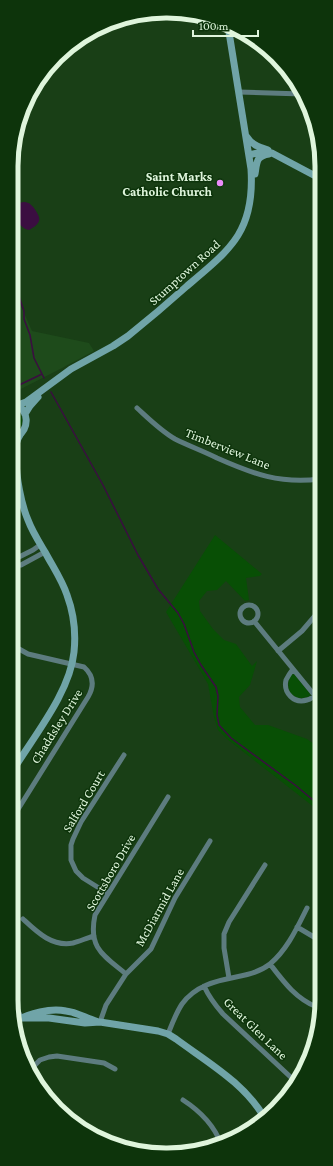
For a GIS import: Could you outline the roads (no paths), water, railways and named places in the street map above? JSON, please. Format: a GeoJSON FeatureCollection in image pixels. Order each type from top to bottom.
{"type":"FeatureCollection","features":[{"type":"Feature","properties":{"kind":"street","name":"Stumptown Road"},"geometry":{"type":"LineString","coordinates":[[18,403],[26,402],[71,369],[128,336],[220,258],[235,240],[245,221],[251,199],[252,181],[250,155],[229,32]]}},
{"type":"Feature","properties":{"kind":"street"},"geometry":{"type":"LineString","coordinates":[[239,92],[296,94]]}},
{"type":"Feature","properties":{"kind":"street"},"geometry":{"type":"LineString","coordinates":[[246,132],[248,139],[252,144],[315,175]]}},
{"type":"Feature","properties":{"kind":"street"},"geometry":{"type":"LineString","coordinates":[[250,155],[265,152],[275,154]]}},
{"type":"Feature","properties":{"kind":"street"},"geometry":{"type":"LineString","coordinates":[[252,181],[259,158],[267,154],[275,154]]}},
{"type":"Feature","properties":{"kind":"street","name":"Stumptown Road"},"geometry":{"type":"LineString","coordinates":[[25,414],[44,390]]}},
{"type":"Feature","properties":{"kind":"street"},"geometry":{"type":"LineString","coordinates":[[18,406],[24,411],[26,423],[18,438]]}},
{"type":"Feature","properties":{"kind":"street","name":"Timberview Lane"},"geometry":{"type":"LineString","coordinates":[[137,408],[176,439],[240,468],[278,479],[315,479]]}},
{"type":"Feature","properties":{"kind":"street"},"geometry":{"type":"LineString","coordinates":[[18,476],[28,520],[40,545],[61,581],[72,610],[75,639],[70,674],[59,698],[18,761]]}},
{"type":"Feature","properties":{"kind":"street"},"geometry":{"type":"LineString","coordinates":[[18,557],[40,545]]}},
{"type":"Feature","properties":{"kind":"street"},"geometry":{"type":"LineString","coordinates":[[18,565],[45,552]]}},
{"type":"Feature","properties":{"kind":"street"},"geometry":{"type":"LineString","coordinates":[[278,651],[302,631],[315,616]]}},
{"type":"Feature","properties":{"kind":"street"},"geometry":{"type":"LineString","coordinates":[[254,621],[293,669],[314,696],[308,700],[302,701],[294,699],[289,695],[286,687],[287,680],[293,669]]}},
{"type":"Feature","properties":{"kind":"street","name":"Chaddsley Drive"},"geometry":{"type":"LineString","coordinates":[[18,649],[28,654],[84,667],[88,671],[93,682],[91,692],[18,809]]}},
{"type":"Feature","properties":{"kind":"street","name":"Salford Court"},"geometry":{"type":"LineString","coordinates":[[108,893],[83,878],[76,871],[72,860],[71,845],[78,827],[124,755]]}},
{"type":"Feature","properties":{"kind":"street","name":"Scottsboro Drive"},"geometry":{"type":"LineString","coordinates":[[126,974],[104,956],[95,943],[95,915],[168,797]]}},
{"type":"Feature","properties":{"kind":"street","name":"McDiarmid Lane"},"geometry":{"type":"LineString","coordinates":[[100,1022],[106,1005],[126,974],[151,949],[175,898],[210,841]]}},
{"type":"Feature","properties":{"kind":"street"},"geometry":{"type":"LineString","coordinates":[[229,978],[224,948],[224,934],[229,922],[265,865]]}},
{"type":"Feature","properties":{"kind":"street"},"geometry":{"type":"LineString","coordinates":[[168,1034],[182,1004],[192,993],[211,982],[249,975],[270,964],[286,947],[307,908]]}},
{"type":"Feature","properties":{"kind":"street"},"geometry":{"type":"LineString","coordinates":[[23,919],[45,937],[60,943],[71,943],[94,936]]}},
{"type":"Feature","properties":{"kind":"street"},"geometry":{"type":"LineString","coordinates":[[297,927],[315,938]]}},
{"type":"Feature","properties":{"kind":"street"},"geometry":{"type":"LineString","coordinates":[[270,964],[298,996],[315,1006]]}},
{"type":"Feature","properties":{"kind":"street","name":"Great Glen Lane"},"geometry":{"type":"LineString","coordinates":[[204,986],[214,1004],[223,1014],[292,1079]]}},
{"type":"Feature","properties":{"kind":"street"},"geometry":{"type":"LineString","coordinates":[[19,1020],[45,1011],[57,1010],[67,1011],[100,1022],[158,1031],[168,1034],[240,1087],[261,1113]]}},
{"type":"Feature","properties":{"kind":"street"},"geometry":{"type":"LineString","coordinates":[[34,1066],[40,1060],[58,1056],[104,1064],[115,1069]]}},
{"type":"Feature","properties":{"kind":"street"},"geometry":{"type":"LineString","coordinates":[[183,1100],[194,1108],[207,1121],[219,1138]]}},
{"type":"Feature","properties":{"kind":"waterway"},"geometry":{"type":"LineString","coordinates":[[18,294],[24,311],[24,319],[30,335],[34,358],[44,378]]}},
{"type":"Feature","properties":{"kind":"waterway"},"geometry":{"type":"LineString","coordinates":[[18,386],[42,374]]}},
{"type":"Feature","properties":{"kind":"waterway"},"geometry":{"type":"LineString","coordinates":[[51,392],[103,485],[138,555],[158,589],[178,613],[184,624],[194,652],[216,687],[218,696],[217,715],[219,725],[231,738],[295,785],[315,802]]}},
{"type":"Feature","properties":{"kind":"place","name":"Saint Marks Catholic Church"},"geometry":{"type":"Point","coordinates":[220,183]}}]}
